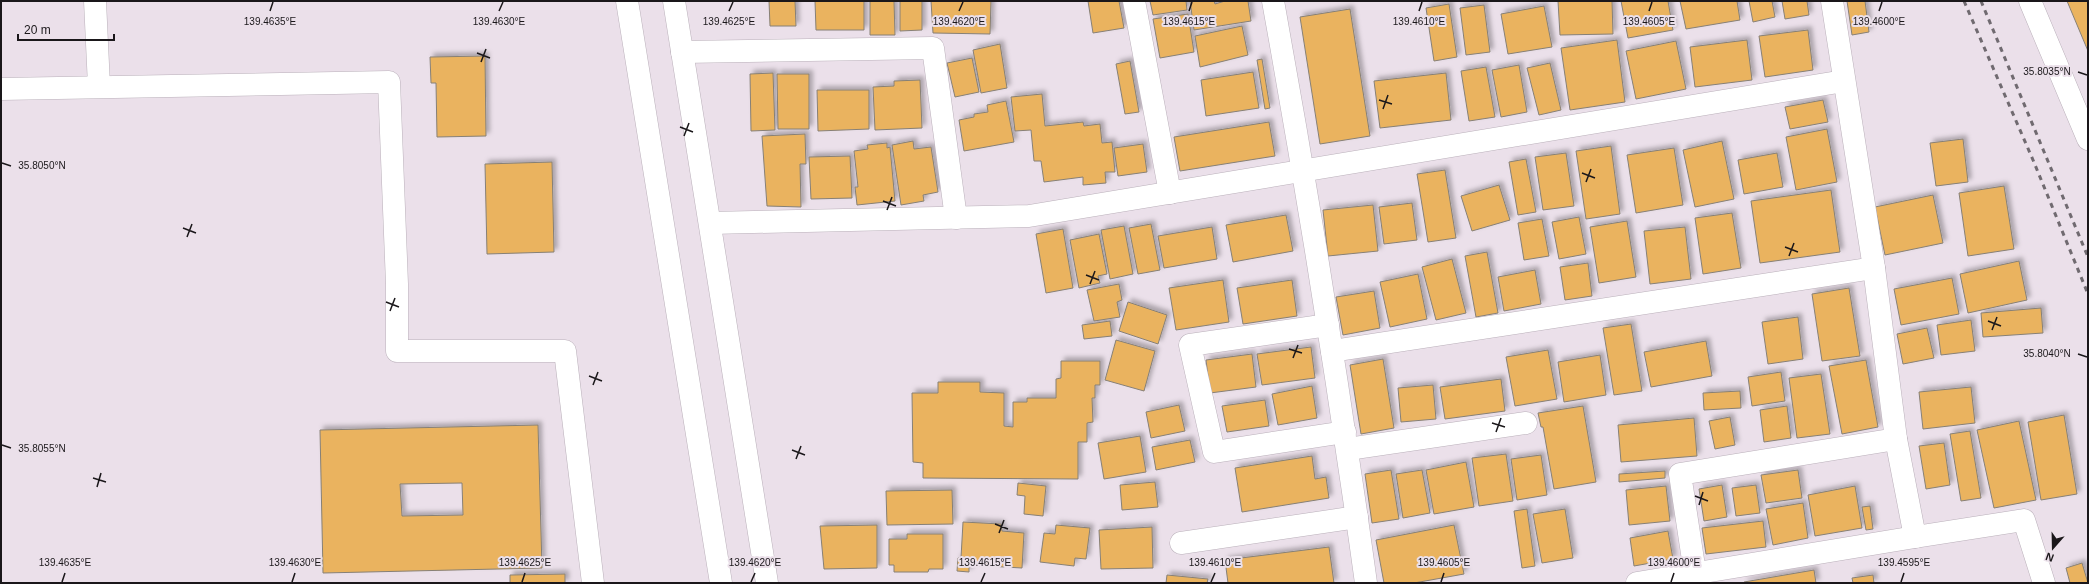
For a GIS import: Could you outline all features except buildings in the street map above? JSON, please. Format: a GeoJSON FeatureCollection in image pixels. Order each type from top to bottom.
{"type":"FeatureCollection","features":[{"type":"Feature","properties":{"kind":"street"},"geometry":{"type":"LineString","coordinates":[[95,1],[99,86]]}},
{"type":"Feature","properties":{"kind":"street"},"geometry":{"type":"LineString","coordinates":[[627,1],[721,583]]}},
{"type":"Feature","properties":{"kind":"street"},"geometry":{"type":"LineString","coordinates":[[674,1],[767,583]]}},
{"type":"Feature","properties":{"kind":"street"},"geometry":{"type":"LineString","coordinates":[[1134,1],[1170,193]]}},
{"type":"Feature","properties":{"kind":"street"},"geometry":{"type":"LineString","coordinates":[[1273,1],[1328,325],[1366,583]]}},
{"type":"Feature","properties":{"kind":"street"},"geometry":{"type":"LineString","coordinates":[[1832,1],[1874,268],[1896,439],[1915,537]]}},
{"type":"Feature","properties":{"kind":"street"},"geometry":{"type":"LineString","coordinates":[[2030,1],[2088,139]]}},
{"type":"Feature","properties":{"kind":"street"},"geometry":{"type":"LineString","coordinates":[[682,52],[933,48],[956,218]]}},
{"type":"Feature","properties":{"kind":"street"},"geometry":{"type":"LineString","coordinates":[[710,224],[1030,216],[1844,81]]}},
{"type":"Feature","properties":{"kind":"street"},"geometry":{"type":"LineString","coordinates":[[1,89],[99,86],[389,82],[397,284],[398,351],[565,351],[593,583]]}},
{"type":"Feature","properties":{"kind":"street"},"geometry":{"type":"LineString","coordinates":[[1332,351],[1874,268]]}},
{"type":"Feature","properties":{"kind":"street"},"geometry":{"type":"LineString","coordinates":[[1328,325],[1190,345],[1214,452],[1526,423]]}},
{"type":"Feature","properties":{"kind":"street"},"geometry":{"type":"LineString","coordinates":[[1695,573],[1680,474],[1896,439]]}},
{"type":"Feature","properties":{"kind":"street"},"geometry":{"type":"LineString","coordinates":[[1181,542],[1357,517]]}},
{"type":"Feature","properties":{"kind":"street"},"geometry":{"type":"LineString","coordinates":[[1637,583],[2024,520],[2044,583]]}},
{"type":"Feature","properties":{"kind":"railway"},"geometry":{"type":"LineString","coordinates":[[1964,1],[2033,160],[2088,294]]}},
{"type":"Feature","properties":{"kind":"railway"},"geometry":{"type":"LineString","coordinates":[[1981,1],[2088,257]]}}]}
